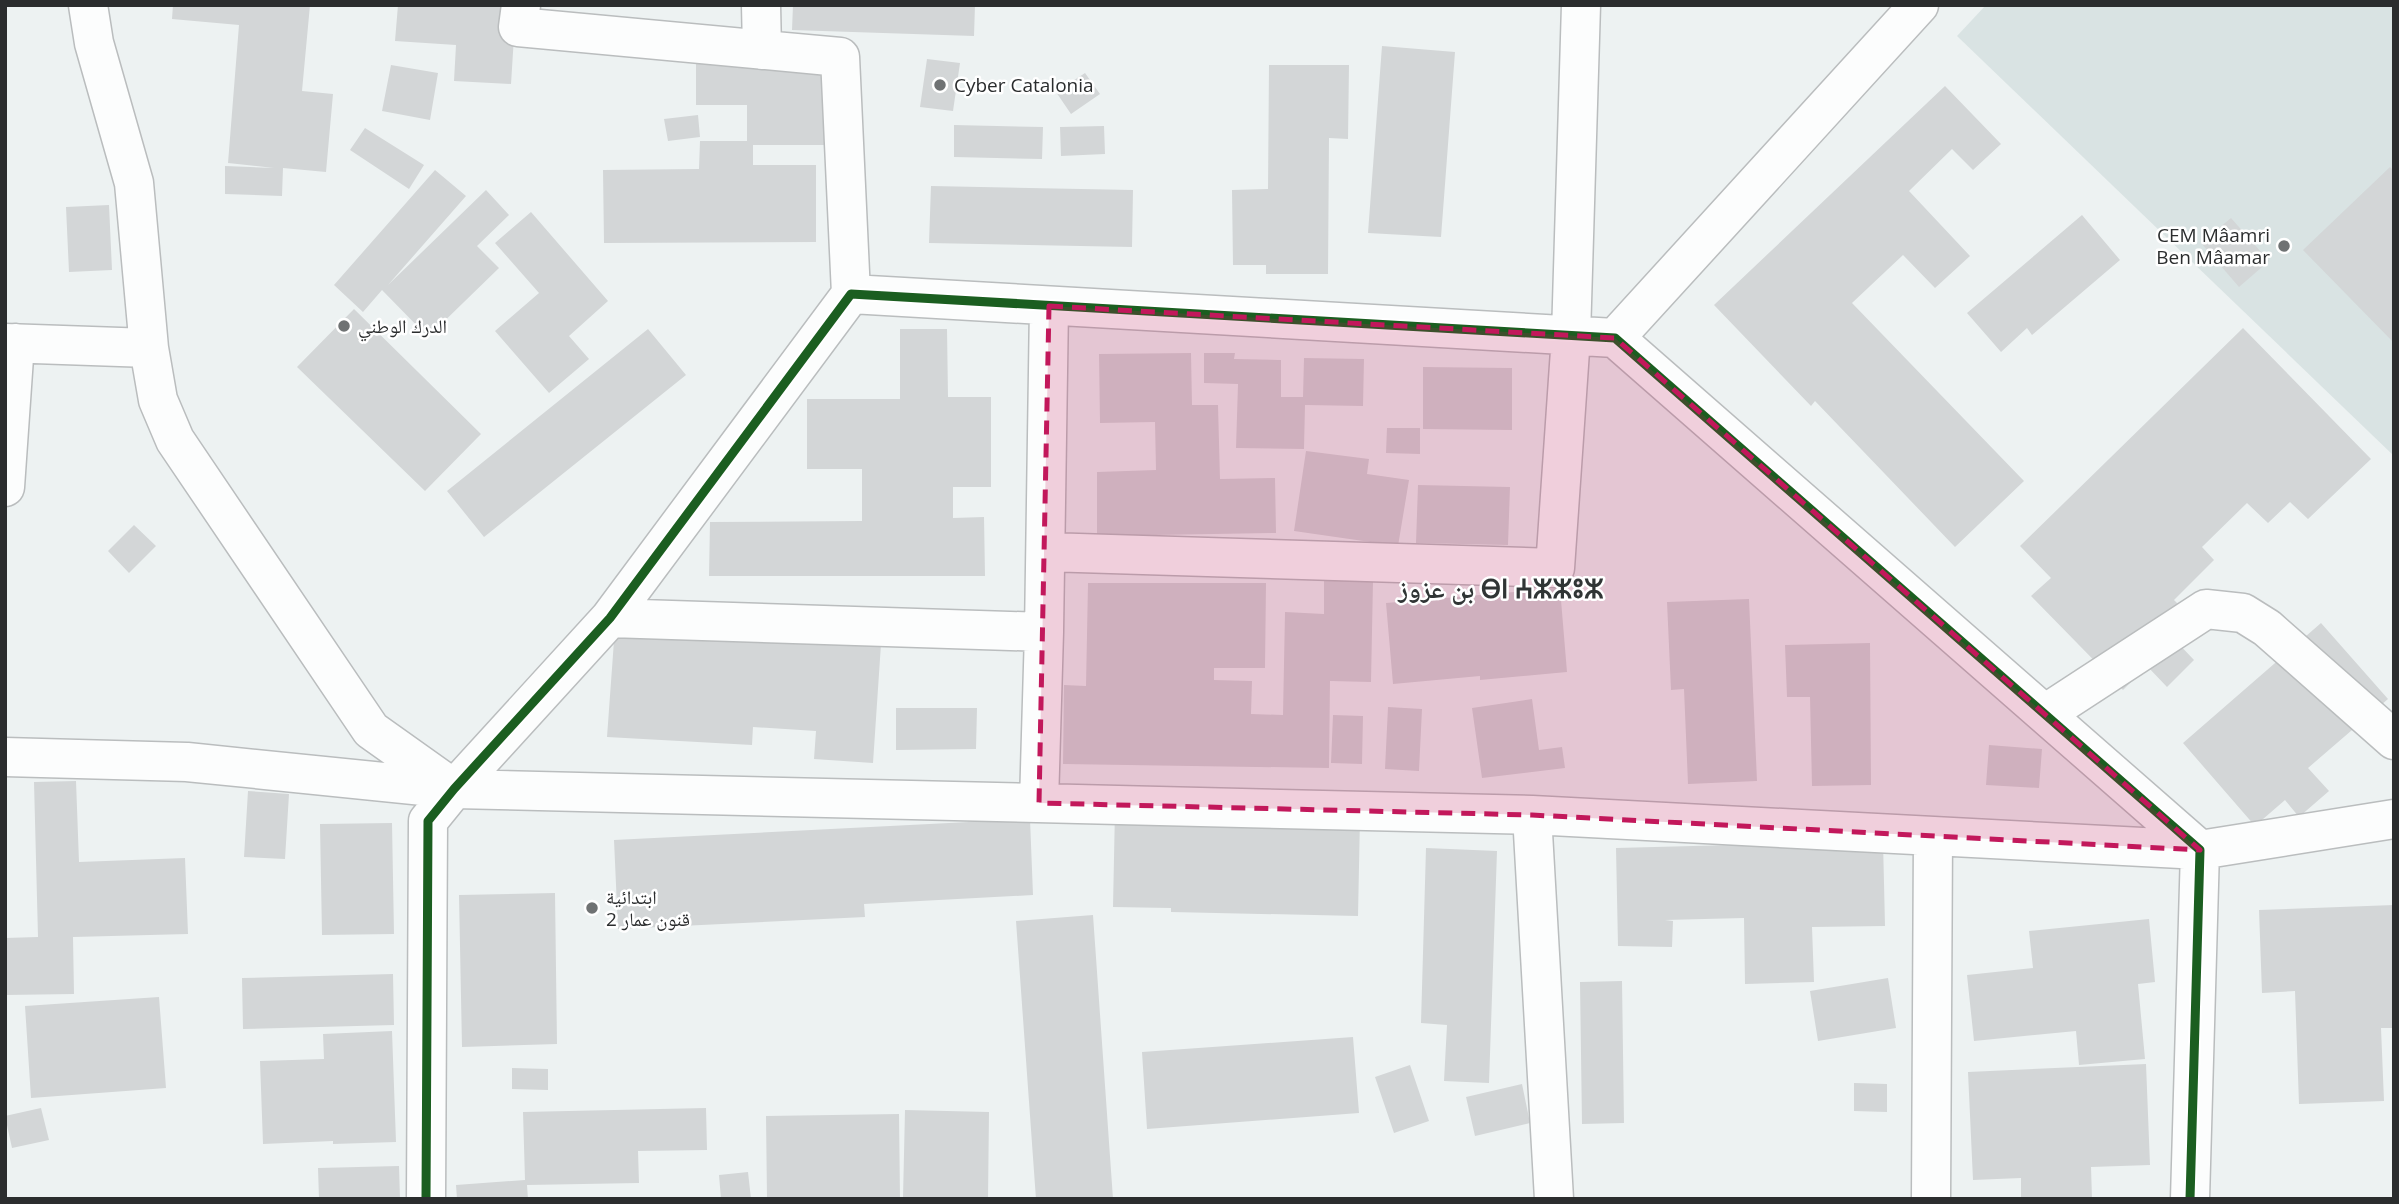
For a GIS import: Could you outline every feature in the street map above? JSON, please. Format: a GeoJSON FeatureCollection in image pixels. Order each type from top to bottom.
{"type":"FeatureCollection","features":[{"type":"Feature","properties":{"kind":"street"},"geometry":{"type":"LineString","coordinates":[[88,5],[94,43],[134,183],[149,348],[158,400],[175,440],[371,730],[454,789]]}},
{"type":"Feature","properties":{"kind":"street"},"geometry":{"type":"LineString","coordinates":[[426,1199],[428,821],[610,618],[851,294],[840,57],[518,27],[521,5]]}},
{"type":"Feature","properties":{"kind":"street"},"geometry":{"type":"LineString","coordinates":[[761,5],[762,50]]}},
{"type":"Feature","properties":{"kind":"street"},"geometry":{"type":"LineString","coordinates":[[1046,552],[1555,568],[1571,336],[1581,5]]}},
{"type":"Feature","properties":{"kind":"street"},"geometry":{"type":"LineString","coordinates":[[1615,338],[1919,5]]}},
{"type":"Feature","properties":{"kind":"street"},"geometry":{"type":"LineString","coordinates":[[851,294],[1615,338],[2200,849]]}},
{"type":"Feature","properties":{"kind":"street"},"geometry":{"type":"LineString","coordinates":[[1039,803],[1049,306]]}},
{"type":"Feature","properties":{"kind":"street"},"geometry":{"type":"LineString","coordinates":[[5,487],[10,343],[149,348]]}},
{"type":"Feature","properties":{"kind":"street"},"geometry":{"type":"LineString","coordinates":[[2045,715],[2206,609],[2242,613],[2267,628],[2394,740]]}},
{"type":"Feature","properties":{"kind":"street"},"geometry":{"type":"LineString","coordinates":[[610,618],[1044,632]]}},
{"type":"Feature","properties":{"kind":"street"},"geometry":{"type":"LineString","coordinates":[[5,757],[187,762],[454,789],[1532,815],[2200,849],[2394,819]]}},
{"type":"Feature","properties":{"kind":"street"},"geometry":{"type":"LineString","coordinates":[[1532,815],[1554,1199]]}},
{"type":"Feature","properties":{"kind":"street"},"geometry":{"type":"LineString","coordinates":[[1931,1199],[1933,836]]}},
{"type":"Feature","properties":{"kind":"street"},"geometry":{"type":"LineString","coordinates":[[2190,1199],[2200,849]]}},
{"type":"Feature","properties":{"kind":"highlighted area"},"geometry":{"type":"Polygon","coordinates":[[[1049,306],[1615,338],[2200,850],[1532,815],[1039,803],[1049,306]]]}},
{"type":"Feature","properties":{"kind":"shaded area","name":"CEM Mâamri Ben Mâamar"},"geometry":{"type":"Polygon","coordinates":[[[1986,5],[2394,5],[2394,456],[1957,36],[1986,5]]]}},
{"type":"Feature","properties":{"kind":"building"},"geometry":{"type":"Polygon","coordinates":[[[173,5],[310,5],[302,91],[333,94],[326,172],[283,168],[282,196],[225,194],[225,166],[274,168],[228,163],[239,25],[172,19],[173,5]]]}},
{"type":"Feature","properties":{"kind":"building"},"geometry":{"type":"Polygon","coordinates":[[[398,5],[516,5],[511,84],[454,81],[456,45],[395,41],[398,5]]]}},
{"type":"Feature","properties":{"kind":"building"},"geometry":{"type":"Polygon","coordinates":[[[793,5],[975,5],[974,36],[792,30],[793,5]]]}},
{"type":"Feature","properties":{"kind":"building"},"geometry":{"type":"Polygon","coordinates":[[[1382,46],[1455,52],[1441,237],[1368,233],[1382,46]]]}},
{"type":"Feature","properties":{"kind":"building"},"geometry":{"type":"Polygon","coordinates":[[[696,53],[832,64],[832,145],[753,145],[753,165],[816,165],[816,242],[604,243],[603,170],[699,169],[700,141],[747,141],[747,105],[696,105],[696,53]]]}},
{"type":"Feature","properties":{"kind":"building","name":"Cyber Catalonia"},"geometry":{"type":"Polygon","coordinates":[[[927,59],[960,63],[953,111],[920,107],[927,59]]]}},
{"type":"Feature","properties":{"kind":"building"},"geometry":{"type":"Polygon","coordinates":[[[391,65],[438,73],[430,120],[382,111],[391,65]]]}},
{"type":"Feature","properties":{"kind":"building"},"geometry":{"type":"Polygon","coordinates":[[[1269,65],[1349,65],[1348,139],[1329,138],[1328,274],[1266,274],[1266,265],[1233,265],[1232,190],[1268,189],[1269,65]]]}},
{"type":"Feature","properties":{"kind":"building"},"geometry":{"type":"Polygon","coordinates":[[[1085,73],[1100,94],[1071,114],[1056,92],[1085,73]]]}},
{"type":"Feature","properties":{"kind":"building"},"geometry":{"type":"Polygon","coordinates":[[[1945,86],[2001,144],[1973,170],[1952,149],[1909,191],[1970,256],[1935,288],[1903,255],[1852,303],[2024,481],[1955,547],[1815,401],[1811,406],[1714,305],[1945,86]]]}},
{"type":"Feature","properties":{"kind":"building"},"geometry":{"type":"Polygon","coordinates":[[[698,115],[700,137],[668,141],[664,119],[698,115]]]}},
{"type":"Feature","properties":{"kind":"building"},"geometry":{"type":"Polygon","coordinates":[[[954,125],[1043,127],[1042,159],[954,157],[954,125]]]}},
{"type":"Feature","properties":{"kind":"building"},"geometry":{"type":"Polygon","coordinates":[[[1104,126],[1105,154],[1061,156],[1060,127],[1104,126]]]}},
{"type":"Feature","properties":{"kind":"building"},"geometry":{"type":"Polygon","coordinates":[[[365,128],[424,165],[409,189],[350,150],[365,128]]]}},
{"type":"Feature","properties":{"kind":"building"},"geometry":{"type":"Polygon","coordinates":[[[2390,167],[2394,171],[2394,343],[2303,250],[2390,167]]]}},
{"type":"Feature","properties":{"kind":"building"},"geometry":{"type":"Polygon","coordinates":[[[435,170],[466,196],[388,285],[486,190],[509,215],[477,246],[499,268],[428,337],[382,290],[363,312],[334,285],[435,170]]]}},
{"type":"Feature","properties":{"kind":"building"},"geometry":{"type":"Polygon","coordinates":[[[931,186],[1133,190],[1132,247],[929,243],[931,186]]]}},
{"type":"Feature","properties":{"kind":"building"},"geometry":{"type":"Polygon","coordinates":[[[109,205],[112,270],[69,272],[66,207],[109,205]]]}},
{"type":"Feature","properties":{"kind":"building"},"geometry":{"type":"Polygon","coordinates":[[[531,212],[608,301],[569,336],[589,359],[549,393],[495,331],[539,293],[495,243],[531,212]]]}},
{"type":"Feature","properties":{"kind":"building"},"geometry":{"type":"Polygon","coordinates":[[[2082,215],[2120,260],[2032,335],[2027,328],[2001,352],[1967,313],[2082,215]]]}},
{"type":"Feature","properties":{"kind":"building"},"geometry":{"type":"Polygon","coordinates":[[[2231,218],[2269,261],[2239,287],[2201,243],[2231,218]]]}},
{"type":"Feature","properties":{"kind":"building"},"geometry":{"type":"Polygon","coordinates":[[[354,309],[481,434],[425,491],[297,367],[354,309]]]}},
{"type":"Feature","properties":{"kind":"building"},"geometry":{"type":"Polygon","coordinates":[[[2243,328],[2371,459],[2308,519],[2290,502],[2268,523],[2247,503],[2202,547],[2214,560],[2174,600],[2195,621],[2175,640],[2194,660],[2167,687],[2147,666],[2123,690],[2031,596],[2051,578],[2020,546],[2243,328]]]}},
{"type":"Feature","properties":{"kind":"building"},"geometry":{"type":"Polygon","coordinates":[[[648,329],[686,375],[484,537],[447,491],[648,329]]]}},
{"type":"Feature","properties":{"kind":"building"},"geometry":{"type":"Polygon","coordinates":[[[900,329],[947,329],[948,397],[991,397],[991,487],[953,487],[953,518],[984,517],[985,576],[709,576],[710,522],[862,521],[862,469],[807,469],[807,399],[900,399],[900,329]]]}},
{"type":"Feature","properties":{"kind":"building"},"geometry":{"type":"Polygon","coordinates":[[[1191,353],[1192,405],[1218,405],[1220,479],[1275,478],[1276,533],[1097,536],[1097,472],[1156,470],[1155,422],[1100,423],[1099,354],[1191,353]]]}},
{"type":"Feature","properties":{"kind":"building"},"geometry":{"type":"Polygon","coordinates":[[[1204,353],[1235,353],[1234,359],[1281,360],[1281,397],[1303,397],[1304,358],[1364,359],[1363,406],[1305,405],[1304,449],[1236,448],[1238,384],[1204,383],[1204,353]]]}},
{"type":"Feature","properties":{"kind":"building"},"geometry":{"type":"Polygon","coordinates":[[[1423,367],[1512,368],[1512,430],[1423,429],[1423,367]]]}},
{"type":"Feature","properties":{"kind":"building"},"geometry":{"type":"Polygon","coordinates":[[[1387,428],[1420,428],[1420,454],[1386,453],[1387,428]]]}},
{"type":"Feature","properties":{"kind":"building"},"geometry":{"type":"Polygon","coordinates":[[[1306,451],[1369,459],[1367,474],[1409,480],[1398,546],[1294,531],[1306,451]]]}},
{"type":"Feature","properties":{"kind":"building"},"geometry":{"type":"Polygon","coordinates":[[[1418,485],[1510,487],[1508,545],[1416,543],[1418,485]]]}},
{"type":"Feature","properties":{"kind":"building"},"geometry":{"type":"Polygon","coordinates":[[[134,525],[156,546],[129,573],[108,551],[134,525]]]}},
{"type":"Feature","properties":{"kind":"building"},"geometry":{"type":"Polygon","coordinates":[[[1324,580],[1373,581],[1371,682],[1330,681],[1329,768],[1063,764],[1064,685],[1086,686],[1088,583],[1266,583],[1265,668],[1214,668],[1214,680],[1252,681],[1251,714],[1283,715],[1285,612],[1324,614],[1324,580]]]}},
{"type":"Feature","properties":{"kind":"building"},"geometry":{"type":"Polygon","coordinates":[[[1560,588],[1567,672],[1393,684],[1386,603],[1560,588]]]}},
{"type":"Feature","properties":{"kind":"building"},"geometry":{"type":"Polygon","coordinates":[[[1749,599],[1757,781],[1688,784],[1684,689],[1671,690],[1667,602],[1749,599]]]}},
{"type":"Feature","properties":{"kind":"building"},"geometry":{"type":"Polygon","coordinates":[[[2321,623],[2388,699],[2308,768],[2329,791],[2299,817],[2285,800],[2255,826],[2183,743],[2321,623]]]}},
{"type":"Feature","properties":{"kind":"building"},"geometry":{"type":"Polygon","coordinates":[[[615,627],[881,644],[873,763],[814,759],[816,731],[753,727],[752,745],[607,737],[615,627]]]}},
{"type":"Feature","properties":{"kind":"building"},"geometry":{"type":"Polygon","coordinates":[[[1870,643],[1871,785],[1812,786],[1810,697],[1787,697],[1785,645],[1870,643]]]}},
{"type":"Feature","properties":{"kind":"building"},"geometry":{"type":"Polygon","coordinates":[[[1532,699],[1539,750],[1562,747],[1565,768],[1482,778],[1472,708],[1532,699]]]}},
{"type":"Feature","properties":{"kind":"building"},"geometry":{"type":"Polygon","coordinates":[[[1388,707],[1422,709],[1419,771],[1385,769],[1388,707]]]}},
{"type":"Feature","properties":{"kind":"building"},"geometry":{"type":"Polygon","coordinates":[[[896,708],[977,708],[976,749],[896,750],[896,708]]]}},
{"type":"Feature","properties":{"kind":"building"},"geometry":{"type":"Polygon","coordinates":[[[1333,715],[1363,716],[1362,764],[1331,763],[1333,715]]]}},
{"type":"Feature","properties":{"kind":"building"},"geometry":{"type":"Polygon","coordinates":[[[1989,745],[2042,749],[2039,788],[1986,785],[1989,745]]]}},
{"type":"Feature","properties":{"kind":"building"},"geometry":{"type":"Polygon","coordinates":[[[76,781],[79,862],[185,858],[188,934],[73,937],[74,994],[5,995],[5,938],[38,937],[34,782],[76,781]]]}},
{"type":"Feature","properties":{"kind":"building"},"geometry":{"type":"Polygon","coordinates":[[[248,791],[289,794],[285,859],[244,857],[248,791]]]}},
{"type":"Feature","properties":{"kind":"building"},"geometry":{"type":"Polygon","coordinates":[[[1115,809],[1360,817],[1358,916],[1171,912],[1171,908],[1113,907],[1115,809]]]}},
{"type":"Feature","properties":{"kind":"building"},"geometry":{"type":"Polygon","coordinates":[[[1030,819],[1033,895],[864,904],[865,917],[618,929],[614,840],[1030,819]]]}},
{"type":"Feature","properties":{"kind":"building"},"geometry":{"type":"Polygon","coordinates":[[[392,823],[394,934],[322,935],[320,824],[392,823]]]}},
{"type":"Feature","properties":{"kind":"building"},"geometry":{"type":"Polygon","coordinates":[[[1883,841],[1885,926],[1812,927],[1814,982],[1745,984],[1744,918],[1665,920],[1673,921],[1672,947],[1618,946],[1616,848],[1883,841]]]}},
{"type":"Feature","properties":{"kind":"building"},"geometry":{"type":"Polygon","coordinates":[[[1426,848],[1497,851],[1489,1083],[1444,1081],[1447,1025],[1421,1023],[1426,848]]]}},
{"type":"Feature","properties":{"kind":"building"},"geometry":{"type":"Polygon","coordinates":[[[555,893],[557,1044],[462,1047],[459,895],[555,893]]]}},
{"type":"Feature","properties":{"kind":"building"},"geometry":{"type":"Polygon","coordinates":[[[2394,905],[2394,1028],[2381,1028],[2384,1101],[2299,1104],[2295,991],[2262,993],[2259,910],[2394,905]]]}},
{"type":"Feature","properties":{"kind":"building"},"geometry":{"type":"Polygon","coordinates":[[[1093,915],[1113,1199],[1036,1199],[1016,921],[1093,915]]]}},
{"type":"Feature","properties":{"kind":"building"},"geometry":{"type":"Polygon","coordinates":[[[2149,919],[2155,982],[2138,984],[2145,1059],[2079,1065],[2076,1031],[1974,1041],[1967,975],[2033,968],[2029,931],[2149,919]]]}},
{"type":"Feature","properties":{"kind":"building"},"geometry":{"type":"Polygon","coordinates":[[[393,974],[394,1025],[243,1029],[242,978],[393,974]]]}},
{"type":"Feature","properties":{"kind":"building"},"geometry":{"type":"Polygon","coordinates":[[[1888,978],[1896,1028],[1818,1041],[1810,991],[1888,978]]]}},
{"type":"Feature","properties":{"kind":"building"},"geometry":{"type":"Polygon","coordinates":[[[1622,981],[1624,1123],[1582,1124],[1580,982],[1622,981]]]}},
{"type":"Feature","properties":{"kind":"building"},"geometry":{"type":"Polygon","coordinates":[[[159,997],[166,1088],[31,1098],[25,1006],[159,997]]]}},
{"type":"Feature","properties":{"kind":"building"},"geometry":{"type":"Polygon","coordinates":[[[392,1031],[396,1142],[263,1144],[260,1061],[324,1059],[323,1034],[392,1031]]]}},
{"type":"Feature","properties":{"kind":"building"},"geometry":{"type":"Polygon","coordinates":[[[1353,1037],[1359,1113],[1147,1129],[1142,1052],[1353,1037]]]}},
{"type":"Feature","properties":{"kind":"building"},"geometry":{"type":"Polygon","coordinates":[[[2146,1064],[2150,1165],[2091,1167],[2092,1199],[2021,1199],[2021,1178],[1973,1180],[1968,1072],[2146,1064]]]}},
{"type":"Feature","properties":{"kind":"building"},"geometry":{"type":"Polygon","coordinates":[[[1410,1065],[1429,1121],[1394,1133],[1375,1077],[1410,1065]]]}},
{"type":"Feature","properties":{"kind":"building"},"geometry":{"type":"Polygon","coordinates":[[[512,1068],[548,1069],[548,1090],[512,1089],[512,1068]]]}},
{"type":"Feature","properties":{"kind":"building"},"geometry":{"type":"Polygon","coordinates":[[[1854,1083],[1887,1084],[1887,1112],[1854,1111],[1854,1083]]]}},
{"type":"Feature","properties":{"kind":"building"},"geometry":{"type":"Polygon","coordinates":[[[1522,1084],[1530,1123],[1475,1136],[1466,1097],[1522,1084]]]}},
{"type":"Feature","properties":{"kind":"building"},"geometry":{"type":"Polygon","coordinates":[[[41,1108],[49,1140],[12,1148],[5,1116],[41,1108]]]}},
{"type":"Feature","properties":{"kind":"building"},"geometry":{"type":"Polygon","coordinates":[[[706,1108],[707,1150],[638,1151],[639,1183],[527,1185],[528,1199],[457,1199],[456,1185],[525,1180],[523,1112],[706,1108]]]}},
{"type":"Feature","properties":{"kind":"building"},"geometry":{"type":"Polygon","coordinates":[[[905,1110],[989,1112],[988,1199],[903,1198],[905,1110]]]}},
{"type":"Feature","properties":{"kind":"building"},"geometry":{"type":"Polygon","coordinates":[[[899,1114],[900,1199],[767,1199],[766,1116],[899,1114]]]}},
{"type":"Feature","properties":{"kind":"building"},"geometry":{"type":"Polygon","coordinates":[[[399,1166],[400,1199],[319,1199],[318,1168],[399,1166]]]}},
{"type":"Feature","properties":{"kind":"building"},"geometry":{"type":"Polygon","coordinates":[[[748,1172],[751,1199],[721,1199],[719,1175],[748,1172]]]}},
{"type":"Feature","properties":{"kind":"cycle path"},"geometry":{"type":"LineString","coordinates":[[426,1199],[428,821],[610,618],[851,294],[1615,338],[2200,850],[2190,1199]]}},
{"type":"Feature","properties":{"kind":"place","name":"Cyber Catalonia"},"geometry":{"type":"Point","coordinates":[940,85]}},
{"type":"Feature","properties":{"kind":"place","name":"CEM Mâamri Ben Mâamar"},"geometry":{"type":"Point","coordinates":[2284,246]}},
{"type":"Feature","properties":{"kind":"place","name":"الدرك الوطني"},"geometry":{"type":"Point","coordinates":[344,326]}},
{"type":"Feature","properties":{"kind":"place","name":"ابتدائية قنون عمار 2"},"geometry":{"type":"Point","coordinates":[592,908]}},
{"type":"Feature","properties":{"kind":"district","name":"بن عزوز ⴱⵏ ⵄⵣⵣⵓⵣ"},"geometry":{"type":"Point","coordinates":[1501,589]}}]}
